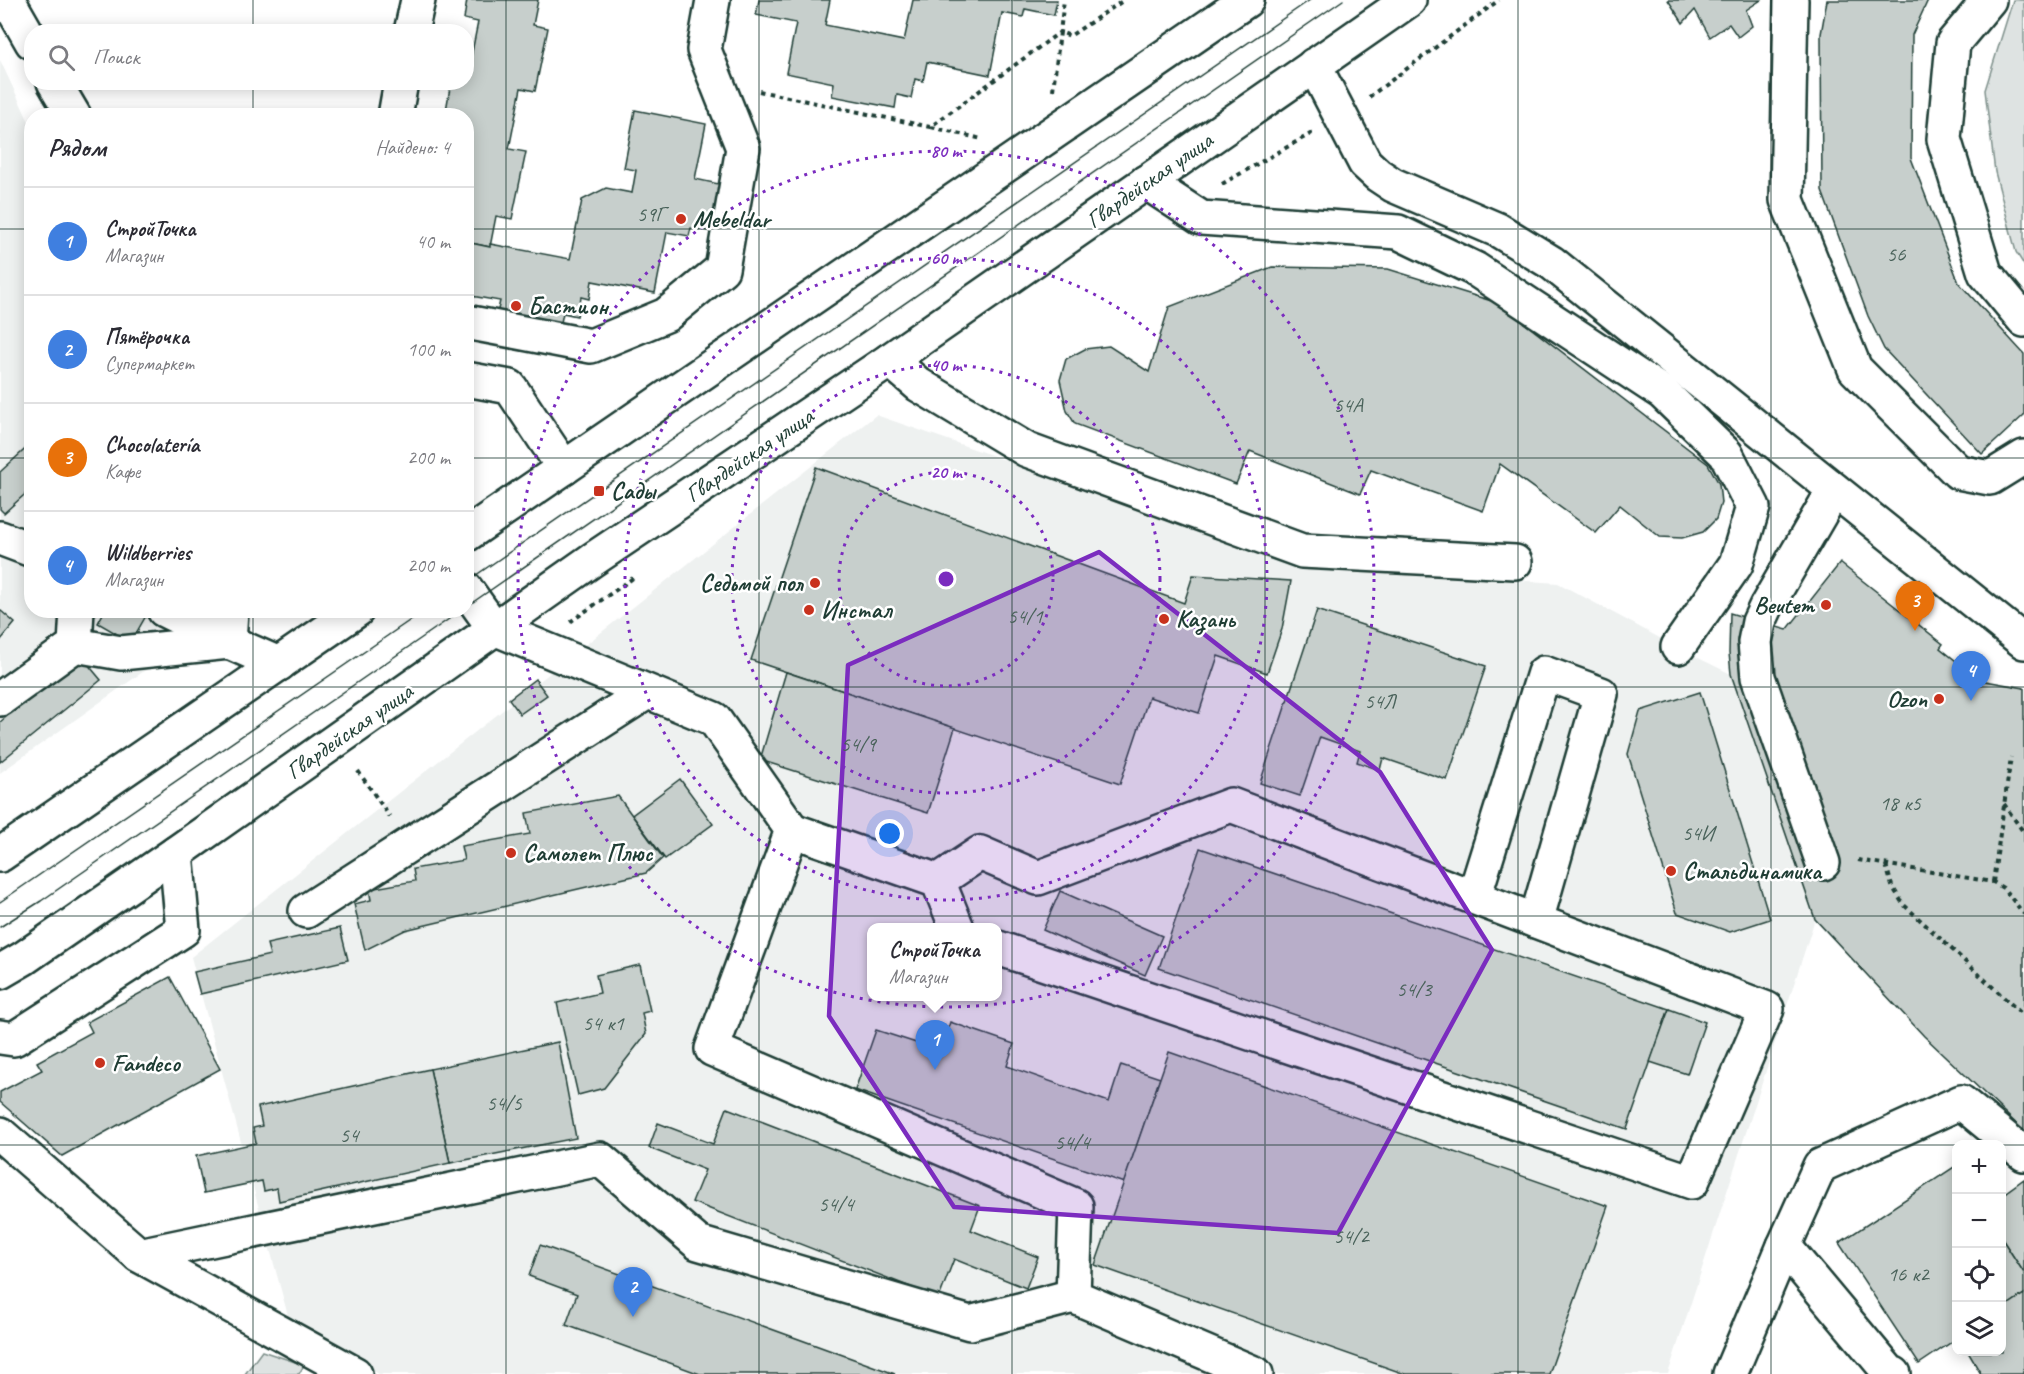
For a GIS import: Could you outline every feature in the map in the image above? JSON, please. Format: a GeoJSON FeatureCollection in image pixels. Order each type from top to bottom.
{"type":"FeatureCollection","features":[{"type":"Feature","properties":{"kind":"main road"},"geometry":{"type":"LineString","coordinates":[[8,0],[24,28]]}},
{"type":"Feature","properties":{"kind":"main road"},"geometry":{"type":"LineString","coordinates":[[413,24],[418,0]]}},
{"type":"Feature","properties":{"kind":"main road"},"geometry":{"type":"LineString","coordinates":[[474,324],[591,346],[666,315],[722,269],[743,148],[704,50],[713,0]]}},
{"type":"Feature","properties":{"kind":"main road"},"geometry":{"type":"LineString","coordinates":[[474,530],[1248,0]]}},
{"type":"Feature","properties":{"kind":"main road","name":"Гвардейская улица"},"geometry":{"type":"LineString","coordinates":[[0,972],[24,958],[176,853],[494,628],[890,360],[1409,0]]}},
{"type":"Feature","properties":{"kind":"main road"},"geometry":{"type":"LineString","coordinates":[[1791,0],[1787,200],[1855,369],[1958,472],[1990,478],[2024,457]]}},
{"type":"Feature","properties":{"kind":"main road"},"geometry":{"type":"LineString","coordinates":[[1989,0],[1953,43],[1944,139],[1986,273],[2024,320]]}},
{"type":"Feature","properties":{"kind":"main road"},"geometry":{"type":"LineString","coordinates":[[1314,65],[1365,163],[1378,175],[1393,184],[1498,230],[1552,263],[2024,642]]}},
{"type":"Feature","properties":{"kind":"main road"},"geometry":{"type":"LineString","coordinates":[[59,90],[69,108]]}},
{"type":"Feature","properties":{"kind":"main road"},"geometry":{"type":"LineString","coordinates":[[396,108],[400,90]]}},
{"type":"Feature","properties":{"kind":"main road"},"geometry":{"type":"LineString","coordinates":[[1146,182],[1201,218],[1398,232],[1475,269],[1663,393],[1726,454],[1753,507],[1736,564],[1678,647]]}},
{"type":"Feature","properties":{"kind":"main road"},"geometry":{"type":"LineString","coordinates":[[890,360],[919,385],[1027,450],[1302,551],[1515,562]]}},
{"type":"Feature","properties":{"kind":"main road"},"geometry":{"type":"LineString","coordinates":[[474,380],[510,387],[564,468]]}},
{"type":"Feature","properties":{"kind":"main road"},"geometry":{"type":"LineString","coordinates":[[1821,858],[1758,677],[1755,642],[1759,622],[1766,607],[1834,490]]}},
{"type":"Feature","properties":{"kind":"main road"},"geometry":{"type":"LineString","coordinates":[[0,538],[24,547]]}},
{"type":"Feature","properties":{"kind":"main road"},"geometry":{"type":"LineString","coordinates":[[474,600],[494,628],[714,719],[792,830],[938,881],[955,923]]}},
{"type":"Feature","properties":{"kind":"main road"},"geometry":{"type":"LineString","coordinates":[[75,645],[77,618]]}},
{"type":"Feature","properties":{"kind":"main road"},"geometry":{"type":"LineString","coordinates":[[180,618],[279,664]]}},
{"type":"Feature","properties":{"kind":"main road"},"geometry":{"type":"LineString","coordinates":[[229,642],[230,618]]}},
{"type":"Feature","properties":{"kind":"main road"},"geometry":{"type":"LineString","coordinates":[[0,855],[345,618]]}},
{"type":"Feature","properties":{"kind":"main road"},"geometry":{"type":"LineString","coordinates":[[0,699],[75,645],[121,653],[229,642]]}},
{"type":"Feature","properties":{"kind":"main road"},"geometry":{"type":"LineString","coordinates":[[1474,897],[1544,673],[1601,694],[1536,921]]}},
{"type":"Feature","properties":{"kind":"main road"},"geometry":{"type":"LineString","coordinates":[[306,911],[647,692]]}},
{"type":"Feature","properties":{"kind":"main road"},"geometry":{"type":"LineString","coordinates":[[938,881],[980,853],[1038,878],[1231,805],[1767,1009],[1692,1182],[1002,949]]}},
{"type":"Feature","properties":{"kind":"main road"},"geometry":{"type":"LineString","coordinates":[[792,830],[712,1049],[1076,1206],[1073,1296]]}},
{"type":"Feature","properties":{"kind":"main road"},"geometry":{"type":"LineString","coordinates":[[0,1037],[14,1038],[183,930],[176,853]]}},
{"type":"Feature","properties":{"kind":"main road"},"geometry":{"type":"LineString","coordinates":[[1730,1374],[1784,1246],[1821,1166],[1961,1102],[2024,1154]]}},
{"type":"Feature","properties":{"kind":"main road"},"geometry":{"type":"LineString","coordinates":[[0,1134],[139,1254],[355,1374]]}},
{"type":"Feature","properties":{"kind":"main road"},"geometry":{"type":"LineString","coordinates":[[139,1254],[600,1159],[698,1243],[970,1323],[1073,1296],[1256,1374]]}},
{"type":"Feature","properties":{"kind":"main road"},"geometry":{"type":"LineString","coordinates":[[1784,1246],[1890,1373],[1894,1374]]}},
{"type":"Feature","properties":{"kind":"path"},"geometry":{"type":"LineString","coordinates":[[1053,91],[1064,0]]}},
{"type":"Feature","properties":{"kind":"path"},"geometry":{"type":"LineString","coordinates":[[1060,32],[1070,36],[1124,0]]}},
{"type":"Feature","properties":{"kind":"path"},"geometry":{"type":"LineString","coordinates":[[1184,207],[1303,137],[1341,118],[1499,0]]}},
{"type":"Feature","properties":{"kind":"path"},"geometry":{"type":"LineString","coordinates":[[930,127],[1060,32]]}},
{"type":"Feature","properties":{"kind":"path"},"geometry":{"type":"LineString","coordinates":[[717,82],[984,140]]}},
{"type":"Feature","properties":{"kind":"path"},"geometry":{"type":"LineString","coordinates":[[536,646],[635,577]]}},
{"type":"Feature","properties":{"kind":"path"},"geometry":{"type":"LineString","coordinates":[[1993,882],[2011,757]]}},
{"type":"Feature","properties":{"kind":"path"},"geometry":{"type":"LineString","coordinates":[[350,777],[367,764]]}},
{"type":"Feature","properties":{"kind":"path"},"geometry":{"type":"LineString","coordinates":[[358,771],[409,845]]}},
{"type":"Feature","properties":{"kind":"path"},"geometry":{"type":"LineString","coordinates":[[2004,804],[2024,833]]}},
{"type":"Feature","properties":{"kind":"path"},"geometry":{"type":"LineString","coordinates":[[1821,858],[1886,864],[1993,882],[2003,888],[2024,914]]}},
{"type":"Feature","properties":{"kind":"path"},"geometry":{"type":"LineString","coordinates":[[1886,864],[1892,886],[1903,904],[2024,1016]]}},
{"type":"Feature","properties":{"kind":"highlighted area"},"geometry":{"type":"Polygon","coordinates":[[[1099,552],[1380,772],[1492,950],[1338,1233],[954,1207],[829,1016],[848,665],[1099,552]]]}},
{"type":"Feature","properties":{"kind":"shaded area"},"geometry":{"type":"Polygon","coordinates":[[[2013,0],[2024,0],[2024,265],[2016,252],[1995,172],[1985,90],[2013,0]]]}},
{"type":"Feature","properties":{"kind":"shaded area"},"geometry":{"type":"Polygon","coordinates":[[[0,60],[24,111],[24,618],[219,618],[0,773],[0,60]]]}},
{"type":"Feature","properties":{"kind":"shaded area"},"geometry":{"type":"Polygon","coordinates":[[[876,415],[1311,566],[1558,583],[1731,674],[1815,919],[1668,1374],[379,1374],[291,1327],[191,957],[876,415]]]}},
{"type":"Feature","properties":{"kind":"shaded area"},"geometry":{"type":"Polygon","coordinates":[[[262,1351],[304,1365],[299,1374],[245,1374],[262,1351]]]}},
{"type":"Feature","properties":{"kind":"building"},"geometry":{"type":"Polygon","coordinates":[[[467,0],[538,0],[533,25],[548,28],[535,91],[521,88],[509,149],[526,152],[512,219],[496,216],[490,247],[474,244],[474,108],[446,108],[450,90],[474,90],[474,42],[478,22],[464,19],[467,0]]]}},
{"type":"Feature","properties":{"kind":"building"},"geometry":{"type":"Polygon","coordinates":[[[759,0],[830,0],[825,25],[904,41],[913,0],[1057,0],[1054,15],[1025,9],[1023,17],[1002,13],[990,75],[927,62],[923,81],[915,79],[911,98],[897,95],[895,108],[832,96],[834,83],[786,73],[796,23],[756,15],[759,0]]]}},
{"type":"Feature","properties":{"kind":"building"},"geometry":{"type":"Polygon","coordinates":[[[1668,0],[1761,0],[1746,10],[1752,26],[1738,37],[1729,24],[1710,37],[1695,10],[1683,23],[1668,0]]]}},
{"type":"Feature","properties":{"kind":"building"},"geometry":{"type":"Polygon","coordinates":[[[1827,0],[1928,0],[1912,35],[1911,158],[1959,283],[2024,354],[2024,415],[1982,454],[1884,349],[1868,316],[1822,191],[1821,34],[1827,0]]]}},
{"type":"Feature","properties":{"kind":"building"},"geometry":{"type":"Polygon","coordinates":[[[635,110],[706,124],[695,179],[728,186],[719,233],[691,228],[689,236],[667,232],[655,293],[592,281],[589,299],[581,297],[577,316],[563,313],[560,327],[497,314],[500,301],[474,296],[474,244],[490,247],[490,244],[570,259],[582,200],[606,188],[632,193],[636,170],[624,168],[635,110]]]}},
{"type":"Feature","properties":{"kind":"building"},"geometry":{"type":"Polygon","coordinates":[[[1272,267],[1388,269],[1498,303],[1708,464],[1719,484],[1721,503],[1716,519],[1703,532],[1682,538],[1660,537],[1620,505],[1596,533],[1500,464],[1483,511],[1371,470],[1360,494],[1250,451],[1236,484],[1075,424],[1067,411],[1060,380],[1066,359],[1085,349],[1109,346],[1149,372],[1169,307],[1272,267]]]}},
{"type":"Feature","properties":{"kind":"building"},"geometry":{"type":"Polygon","coordinates":[[[24,450],[24,495],[4,513],[0,509],[0,472],[24,450]]]}},
{"type":"Feature","properties":{"kind":"building"},"geometry":{"type":"Polygon","coordinates":[[[816,467],[1184,603],[1193,575],[1291,581],[1282,629],[1267,673],[1218,656],[1199,713],[1149,697],[1120,784],[751,660],[816,467]]]}},
{"type":"Feature","properties":{"kind":"building"},"geometry":{"type":"Polygon","coordinates":[[[1840,563],[1943,644],[1940,648],[1980,680],[2024,688],[2024,1131],[1924,1036],[1815,919],[1731,674],[1730,613],[1787,630],[1840,563]]]}},
{"type":"Feature","properties":{"kind":"building"},"geometry":{"type":"Polygon","coordinates":[[[0,610],[15,623],[0,641],[0,610]]]}},
{"type":"Feature","properties":{"kind":"building"},"geometry":{"type":"Polygon","coordinates":[[[1317,610],[1486,666],[1447,780],[1383,758],[1380,770],[1357,762],[1360,751],[1320,737],[1300,796],[1260,783],[1317,610]]]}},
{"type":"Feature","properties":{"kind":"building"},"geometry":{"type":"Polygon","coordinates":[[[101,618],[145,618],[131,642],[98,623],[101,618]]]}},
{"type":"Feature","properties":{"kind":"building"},"geometry":{"type":"Polygon","coordinates":[[[81,656],[101,680],[0,762],[0,722],[81,656]]]}},
{"type":"Feature","properties":{"kind":"building"},"geometry":{"type":"Polygon","coordinates":[[[786,672],[955,728],[928,813],[760,760],[786,672]]]}},
{"type":"Feature","properties":{"kind":"building"},"geometry":{"type":"Polygon","coordinates":[[[535,679],[547,695],[520,714],[509,699],[535,679]]]}},
{"type":"Feature","properties":{"kind":"building"},"geometry":{"type":"Polygon","coordinates":[[[1700,692],[1770,919],[1730,932],[1677,913],[1628,754],[1640,711],[1700,692]]]}},
{"type":"Feature","properties":{"kind":"building"},"geometry":{"type":"Polygon","coordinates":[[[680,779],[713,824],[665,859],[632,815],[680,779]]]}},
{"type":"Feature","properties":{"kind":"building"},"geometry":{"type":"Polygon","coordinates":[[[618,796],[663,858],[646,873],[405,930],[365,950],[354,904],[371,900],[369,889],[415,881],[413,869],[464,860],[461,846],[530,834],[526,813],[618,796]]]}},
{"type":"Feature","properties":{"kind":"building"},"geometry":{"type":"Polygon","coordinates":[[[1200,848],[1669,1009],[1627,1129],[1159,968],[1200,848]]]}},
{"type":"Feature","properties":{"kind":"building"},"geometry":{"type":"Polygon","coordinates":[[[1060,891],[1162,936],[1145,975],[1043,930],[1060,891]]]}},
{"type":"Feature","properties":{"kind":"building"},"geometry":{"type":"Polygon","coordinates":[[[340,928],[348,960],[200,994],[194,972],[270,955],[267,944],[340,928]]]}},
{"type":"Feature","properties":{"kind":"building"},"geometry":{"type":"Polygon","coordinates":[[[640,965],[650,1011],[642,1013],[646,1034],[604,1088],[578,1095],[557,1003],[600,993],[596,975],[640,965]]]}},
{"type":"Feature","properties":{"kind":"building"},"geometry":{"type":"Polygon","coordinates":[[[170,977],[220,1069],[62,1156],[0,1102],[0,1092],[42,1070],[37,1062],[92,1032],[87,1022],[170,977]]]}},
{"type":"Feature","properties":{"kind":"building"},"geometry":{"type":"Polygon","coordinates":[[[1669,1009],[1705,1022],[1687,1074],[1650,1062],[1669,1009]]]}},
{"type":"Feature","properties":{"kind":"building"},"geometry":{"type":"Polygon","coordinates":[[[950,1022],[1014,1044],[1007,1066],[1109,1102],[1121,1065],[1160,1078],[1124,1183],[855,1090],[876,1030],[941,1051],[950,1022]]]}},
{"type":"Feature","properties":{"kind":"building"},"geometry":{"type":"Polygon","coordinates":[[[558,1042],[576,1138],[450,1163],[430,1069],[558,1042]]]}},
{"type":"Feature","properties":{"kind":"building"},"geometry":{"type":"Polygon","coordinates":[[[1169,1052],[1608,1206],[1549,1374],[1405,1374],[1095,1265],[1169,1052]]]}},
{"type":"Feature","properties":{"kind":"building"},"geometry":{"type":"Polygon","coordinates":[[[430,1069],[450,1163],[279,1201],[277,1188],[264,1191],[262,1181],[204,1193],[196,1156],[256,1143],[253,1128],[262,1126],[258,1107],[430,1069]]]}},
{"type":"Feature","properties":{"kind":"building"},"geometry":{"type":"Polygon","coordinates":[[[727,1108],[980,1206],[971,1230],[1038,1257],[1026,1288],[954,1259],[939,1298],[692,1202],[705,1170],[649,1148],[658,1123],[713,1144],[727,1108]]]}},
{"type":"Feature","properties":{"kind":"building"},"geometry":{"type":"Polygon","coordinates":[[[1952,1168],[1952,1342],[1919,1364],[1839,1243],[1952,1168]]]}},
{"type":"Feature","properties":{"kind":"building"},"geometry":{"type":"Polygon","coordinates":[[[2024,1179],[2024,1273],[2006,1245],[2006,1192],[2024,1179]]]}},
{"type":"Feature","properties":{"kind":"building"},"geometry":{"type":"Polygon","coordinates":[[[540,1245],[895,1374],[700,1374],[566,1325],[577,1294],[529,1276],[540,1245]]]}},
{"type":"Feature","properties":{"kind":"building"},"geometry":{"type":"Polygon","coordinates":[[[2006,1245],[2024,1273],[2024,1294],[2006,1306],[2006,1245]]]}},
{"type":"Feature","properties":{"kind":"building"},"geometry":{"type":"Polygon","coordinates":[[[2024,1294],[2024,1374],[1981,1374],[1970,1356],[2006,1356],[2006,1306],[2024,1294]]]}},
{"type":"Feature","properties":{"kind":"tram line"},"geometry":{"type":"LineString","coordinates":[[474,576],[1310,0]]}},
{"type":"Feature","properties":{"kind":"tram line"},"geometry":{"type":"LineString","coordinates":[[474,601],[1343,0]]}},
{"type":"Feature","properties":{"kind":"tram line"},"geometry":{"type":"LineString","coordinates":[[0,902],[413,618]]}},
{"type":"Feature","properties":{"kind":"tram line"},"geometry":{"type":"LineString","coordinates":[[0,927],[450,618]]}},
{"type":"Feature","properties":{"kind":"place","name":"Mebeldar"},"geometry":{"type":"Point","coordinates":[681,219]}},
{"type":"Feature","properties":{"kind":"place","name":"Бастион"},"geometry":{"type":"Point","coordinates":[516,306]}},
{"type":"Feature","properties":{"kind":"place","name":"Сады"},"geometry":{"type":"Point","coordinates":[599,491]}},
{"type":"Feature","properties":{"kind":"place","name":"Седьмой пол"},"geometry":{"type":"Point","coordinates":[815,583]}},
{"type":"Feature","properties":{"kind":"place","name":"Beutem"},"geometry":{"type":"Point","coordinates":[1826,605]}},
{"type":"Feature","properties":{"kind":"place","name":"Инстал"},"geometry":{"type":"Point","coordinates":[809,610]}},
{"type":"Feature","properties":{"kind":"place","name":"Казань"},"geometry":{"type":"Point","coordinates":[1164,619]}},
{"type":"Feature","properties":{"kind":"place","name":"Chocolatería"},"geometry":{"type":"Point","coordinates":[1915,631]}},
{"type":"Feature","properties":{"kind":"place","name":"Ozon"},"geometry":{"type":"Point","coordinates":[1939,699]}},
{"type":"Feature","properties":{"kind":"place","name":"Wildberries"},"geometry":{"type":"Point","coordinates":[1971,701]}},
{"type":"Feature","properties":{"kind":"place","name":"Самолет Плюс"},"geometry":{"type":"Point","coordinates":[511,853]}},
{"type":"Feature","properties":{"kind":"place","name":"Стальдинамика"},"geometry":{"type":"Point","coordinates":[1671,871]}},
{"type":"Feature","properties":{"kind":"place","name":"Fandeco"},"geometry":{"type":"Point","coordinates":[100,1063]}},
{"type":"Feature","properties":{"kind":"place","name":"СтройТочка"},"geometry":{"type":"Point","coordinates":[935,1070]}},
{"type":"Feature","properties":{"kind":"place","name":"Пятёрочка"},"geometry":{"type":"Point","coordinates":[633,1317]}}]}
